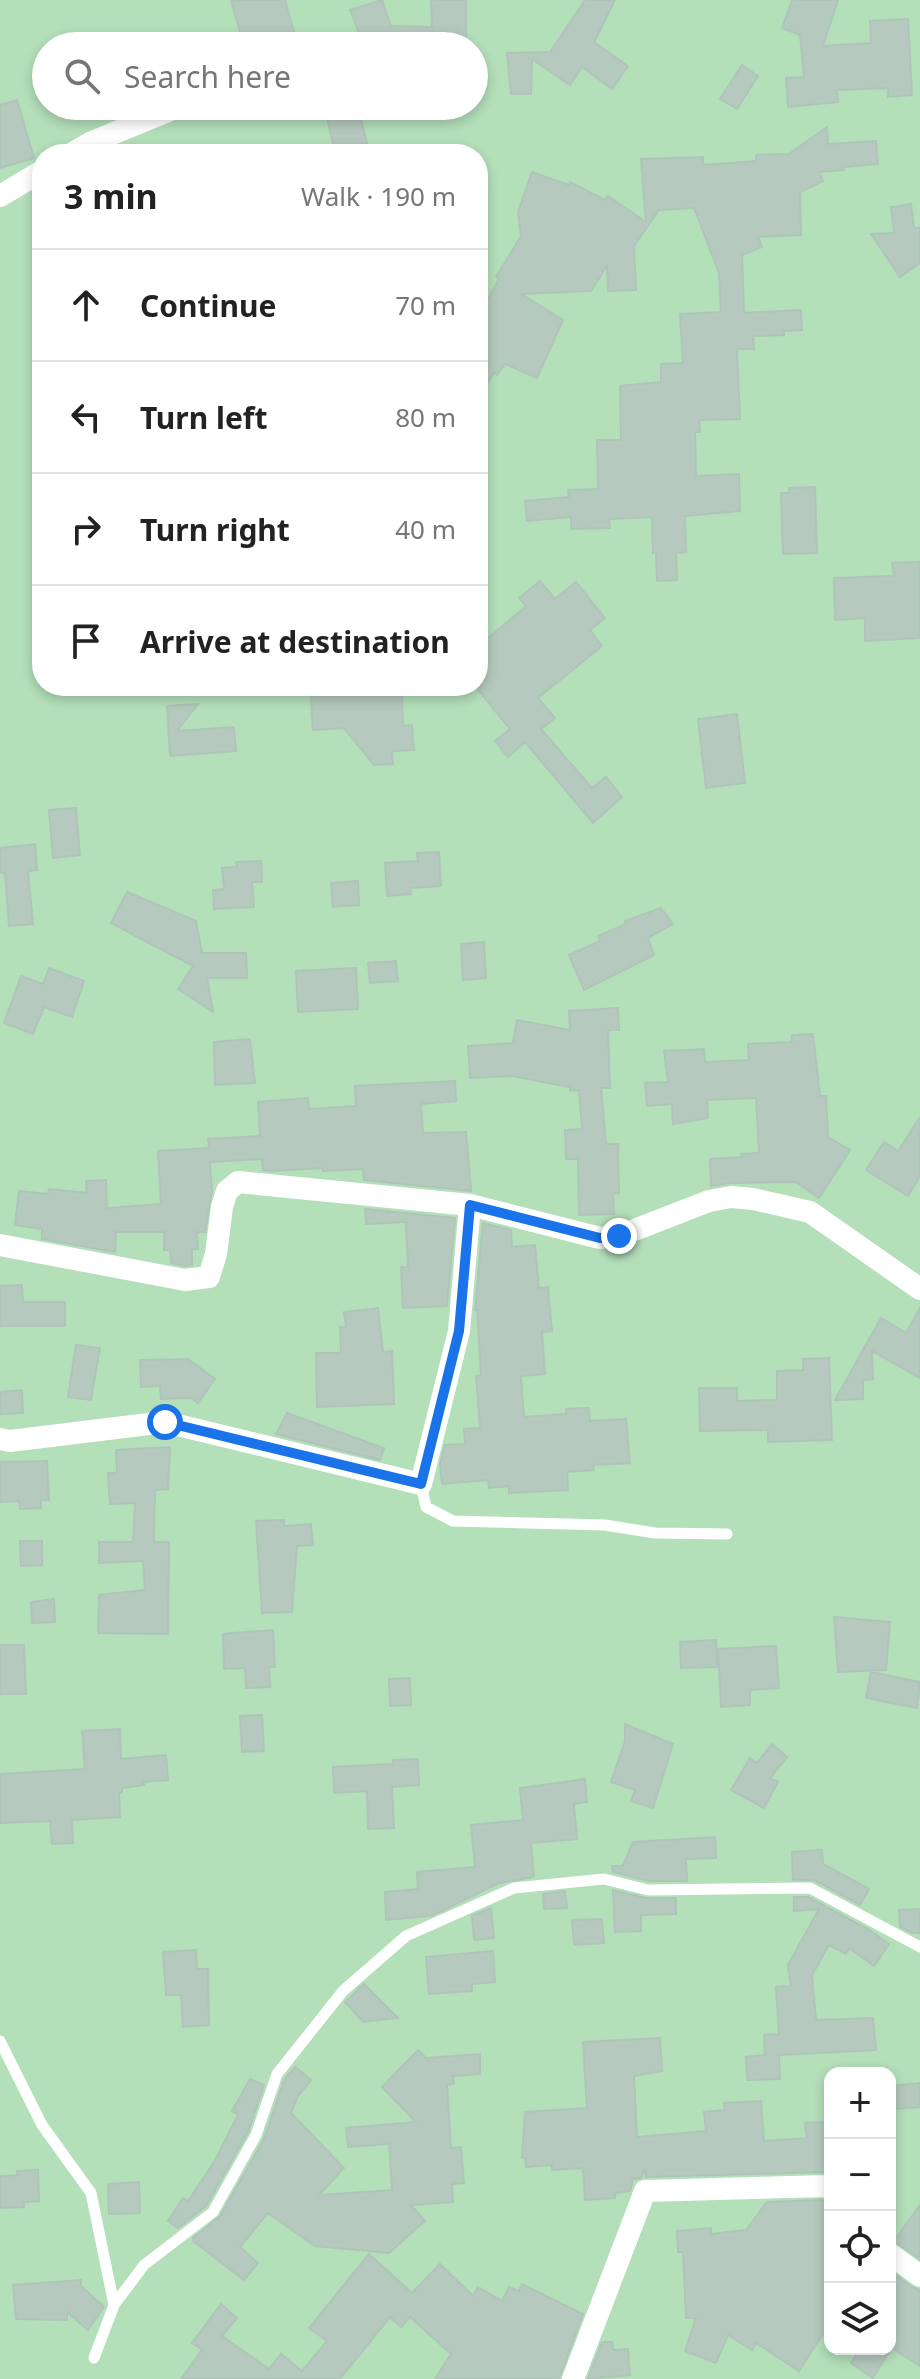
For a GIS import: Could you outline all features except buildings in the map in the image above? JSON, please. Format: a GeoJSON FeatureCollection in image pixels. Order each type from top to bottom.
{"type":"FeatureCollection","features":[{"type":"Feature","properties":{"kind":"street"},"geometry":{"type":"LineString","coordinates":[[88,144],[146,120]]}},
{"type":"Feature","properties":{"kind":"street"},"geometry":{"type":"LineString","coordinates":[[0,196],[32,177]]}},
{"type":"Feature","properties":{"kind":"street"},"geometry":{"type":"LineString","coordinates":[[0,1245],[185,1280],[209,1277],[216,1254],[222,1207],[227,1191],[238,1182],[470,1205],[600,1238],[619,1236],[709,1201],[731,1197],[810,1212],[920,1289]]}},
{"type":"Feature","properties":{"kind":"street"},"geometry":{"type":"LineString","coordinates":[[0,1439],[10,1441],[165,1422],[421,1484],[459,1331],[470,1205]]}},
{"type":"Feature","properties":{"kind":"street"},"geometry":{"type":"LineString","coordinates":[[573,2379],[645,2191],[824,2186]]}},
{"type":"Feature","properties":{"kind":"street"},"geometry":{"type":"LineString","coordinates":[[896,2258],[920,2276]]}},
{"type":"Feature","properties":{"kind":"lane"},"geometry":{"type":"LineString","coordinates":[[421,1484],[426,1507],[453,1521],[605,1525],[655,1533],[727,1534]]}},
{"type":"Feature","properties":{"kind":"lane"},"geometry":{"type":"LineString","coordinates":[[94,2358],[114,2305],[144,2265],[213,2212],[256,2135],[277,2074],[343,1991],[406,1936],[514,1888],[604,1879],[648,1890],[810,1888],[920,1947]]}},
{"type":"Feature","properties":{"kind":"lane"},"geometry":{"type":"LineString","coordinates":[[0,2041],[42,2125],[91,2193],[114,2305]]}},
{"type":"Feature","properties":{"kind":"green space"},"geometry":{"type":"Polygon","coordinates":[[[0,0],[920,0],[920,2379],[0,2379],[0,0]]]}},
{"type":"Feature","properties":{"kind":"route"},"geometry":{"type":"LineString","coordinates":[[165,1422],[421,1484],[459,1331],[470,1205],[600,1238],[619,1236]]}}]}
